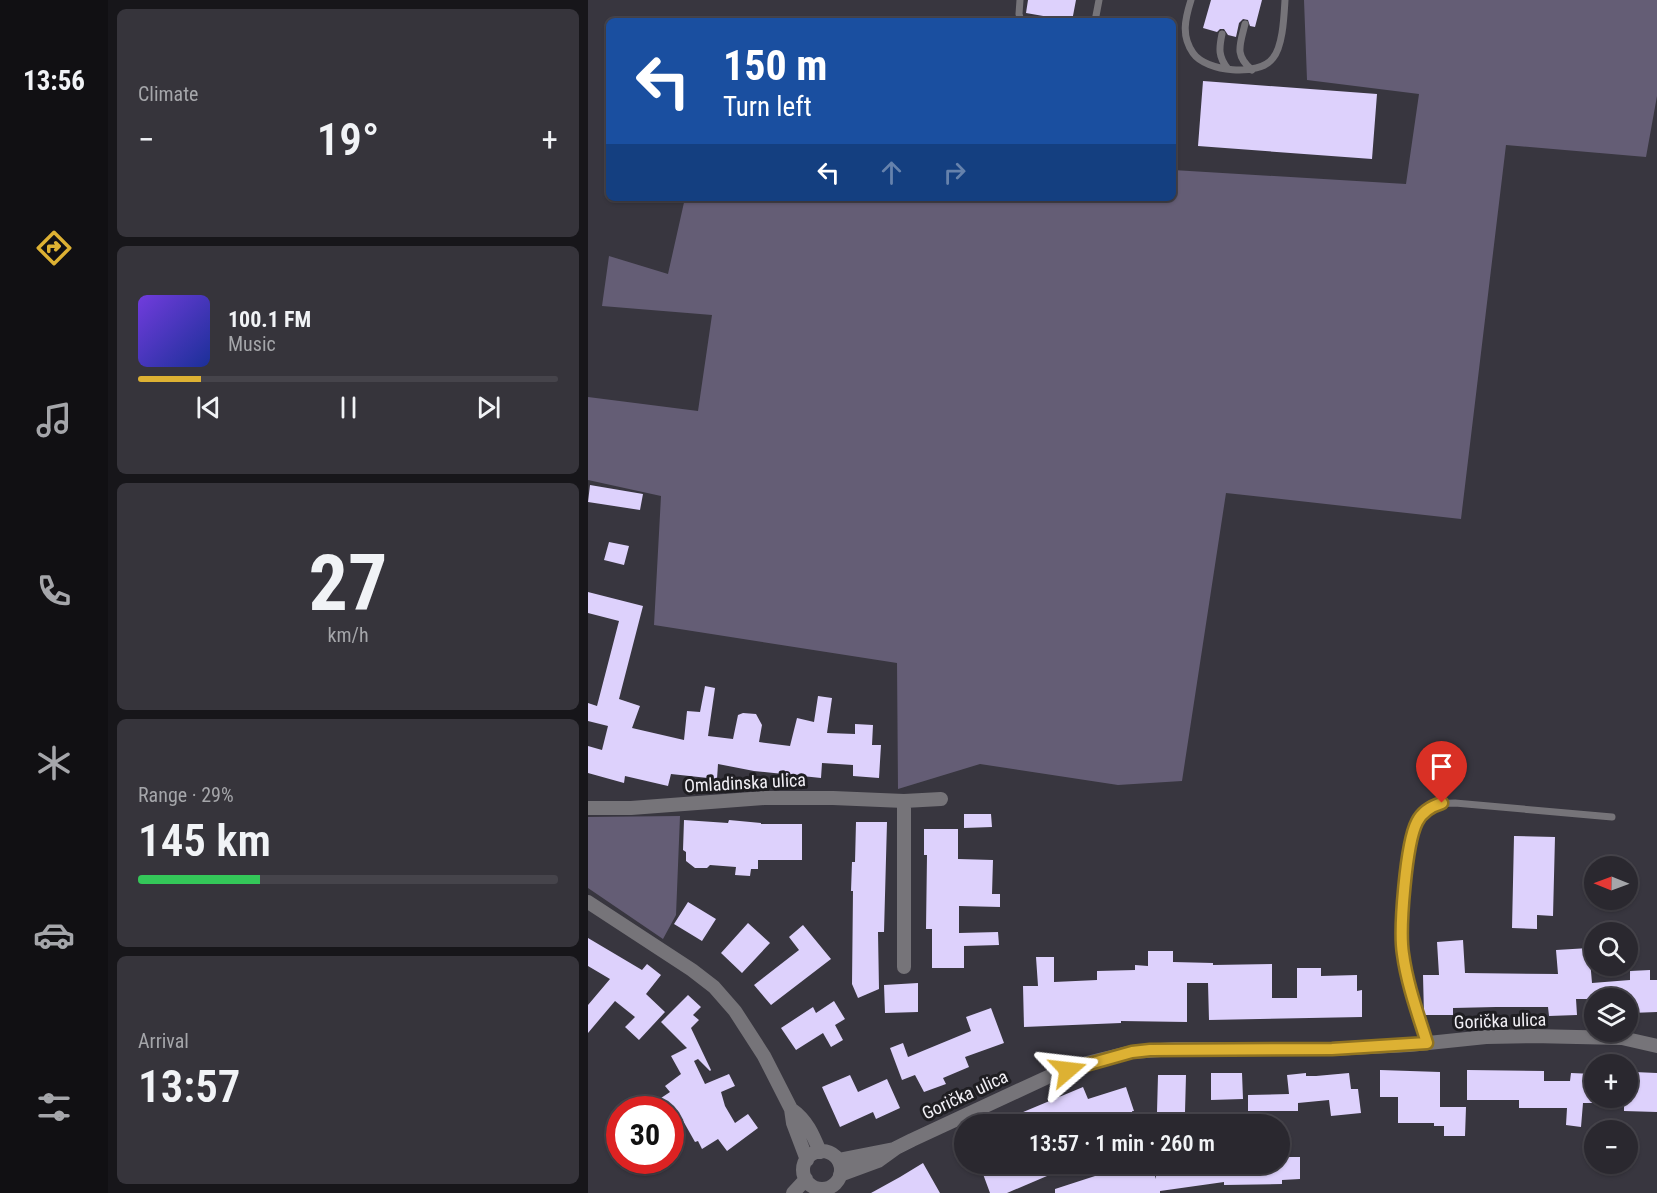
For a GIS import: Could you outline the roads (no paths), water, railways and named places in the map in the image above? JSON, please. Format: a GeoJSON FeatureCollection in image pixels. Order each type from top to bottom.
{"type":"FeatureCollection","features":[{"type":"Feature","properties":{"kind":"street","name":"Omladinska ulica"},"geometry":{"type":"LineString","coordinates":[[588,808],[631,808],[764,798],[904,801],[941,799]]}},
{"type":"Feature","properties":{"kind":"street"},"geometry":{"type":"LineString","coordinates":[[904,801],[904,967]]}},
{"type":"Feature","properties":{"kind":"street"},"geometry":{"type":"LineString","coordinates":[[588,903],[692,970],[714,987],[735,1011],[750,1033],[791,1109],[793,1124],[807,1160]]}},
{"type":"Feature","properties":{"kind":"street","name":"Gorička ulica"},"geometry":{"type":"LineString","coordinates":[[830,1188],[896,1148],[1050,1076],[1087,1063],[1132,1052],[1175,1048],[1332,1049],[1486,1037],[1532,1036],[1622,1038],[1657,1046]]}},
{"type":"Feature","properties":{"kind":"street"},"geometry":{"type":"LineString","coordinates":[[791,1109],[799,1115],[811,1131],[820,1152]]}},
{"type":"Feature","properties":{"kind":"street","name":"Gorička ulica"},"geometry":{"type":"LineString","coordinates":[[838,1160],[896,1148]]}},
{"type":"Feature","properties":{"kind":"street"},"geometry":{"type":"LineString","coordinates":[[820,1152],[830,1153],[838,1160],[841,1170],[830,1188],[811,1185],[806,1179],[804,1169],[807,1160],[820,1152]]}},
{"type":"Feature","properties":{"kind":"street"},"geometry":{"type":"LineString","coordinates":[[793,1193],[806,1179]]}},
{"type":"Feature","properties":{"kind":"lane"},"geometry":{"type":"LineString","coordinates":[[1020,0],[1020,18]]}},
{"type":"Feature","properties":{"kind":"lane"},"geometry":{"type":"LineString","coordinates":[[1096,18],[1099,0]]}},
{"type":"Feature","properties":{"kind":"lane"},"geometry":{"type":"LineString","coordinates":[[1191,0],[1185,31],[1193,54],[1206,64],[1228,69],[1252,70],[1263,67],[1275,56],[1284,18],[1285,0]]}},
{"type":"Feature","properties":{"kind":"lane"},"geometry":{"type":"LineString","coordinates":[[1245,24],[1239,51],[1252,70]]}},
{"type":"Feature","properties":{"kind":"lane"},"geometry":{"type":"LineString","coordinates":[[1222,34],[1220,55],[1228,69]]}},
{"type":"Feature","properties":{"kind":"lane"},"geometry":{"type":"LineString","coordinates":[[1427,1043],[1403,956],[1401,939],[1411,838],[1417,821],[1424,812],[1442,803],[1455,803],[1612,818]]}}]}
